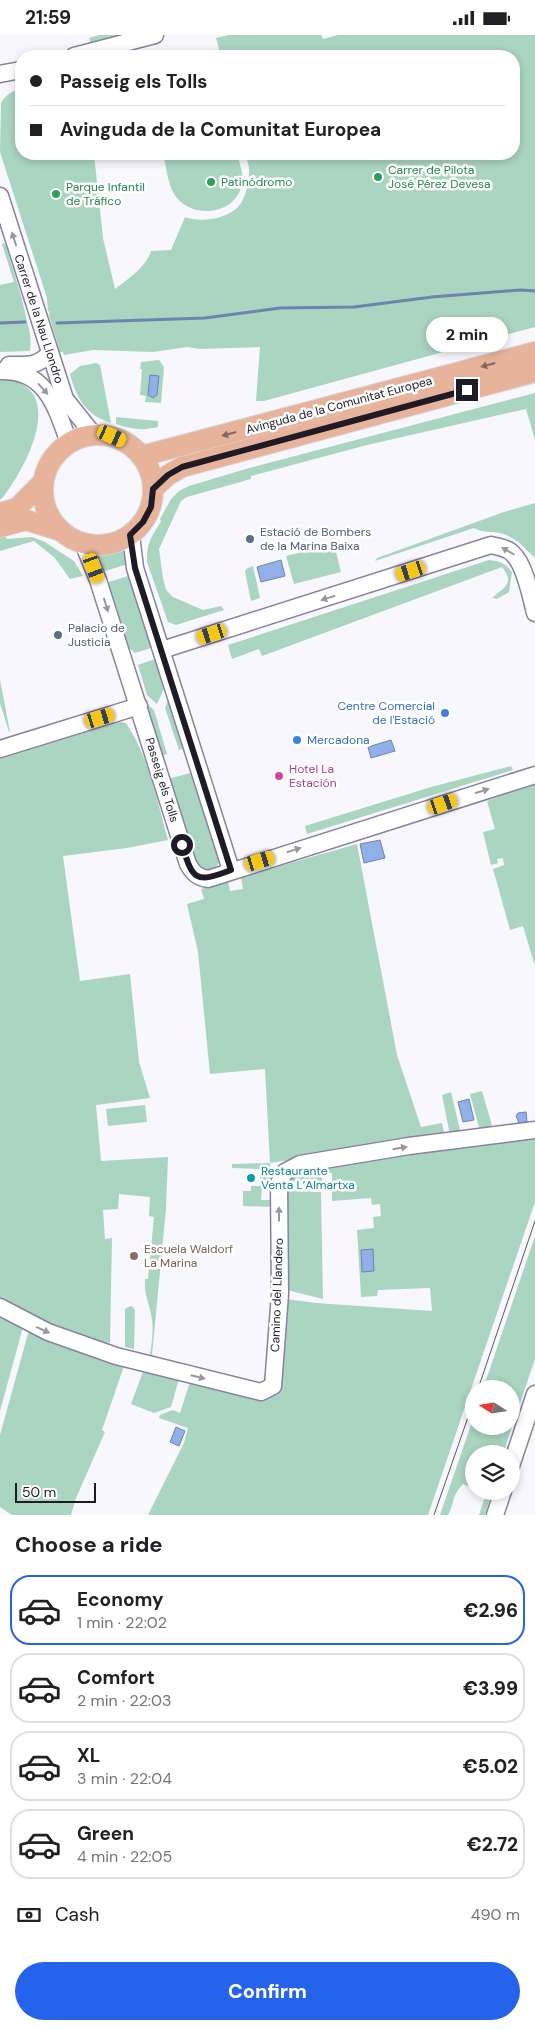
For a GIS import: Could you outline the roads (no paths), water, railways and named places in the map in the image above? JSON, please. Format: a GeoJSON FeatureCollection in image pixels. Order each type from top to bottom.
{"type":"FeatureCollection","features":[{"type":"Feature","properties":{"kind":"main road","name":"Avinguda de la Comunitat Europea"},"geometry":{"type":"LineString","coordinates":[[142,456],[535,352]]}},
{"type":"Feature","properties":{"kind":"main road","name":"Avinguda de la Comunitat Europea"},"geometry":{"type":"LineString","coordinates":[[153,489],[168,475],[182,467],[535,372]]}},
{"type":"Feature","properties":{"kind":"main road"},"geometry":{"type":"LineString","coordinates":[[0,527],[26,520],[61,531],[83,543],[100,545],[116,542],[130,535],[143,522],[151,507],[153,489],[150,472],[142,456],[129,443],[112,436],[93,434],[80,437],[57,453],[48,466],[43,482],[44,500],[50,517],[61,531]]}},
{"type":"Feature","properties":{"kind":"main road"},"geometry":{"type":"LineString","coordinates":[[0,513],[17,508],[43,482]]}},
{"type":"Feature","properties":{"kind":"street"},"geometry":{"type":"LineString","coordinates":[[97,50],[155,35]]}},
{"type":"Feature","properties":{"kind":"street","name":"Carrer de la Nau Llondro"},"geometry":{"type":"LineString","coordinates":[[0,196],[65,399],[93,434]]}},
{"type":"Feature","properties":{"kind":"street"},"geometry":{"type":"LineString","coordinates":[[0,365],[34,364],[44,360],[50,353]]}},
{"type":"Feature","properties":{"kind":"street"},"geometry":{"type":"LineString","coordinates":[[0,371],[21,373],[32,378],[44,388],[55,405],[69,443]]}},
{"type":"Feature","properties":{"kind":"street"},"geometry":{"type":"LineString","coordinates":[[130,535],[135,568],[231,870],[535,775]]}},
{"type":"Feature","properties":{"kind":"street","name":"Passeig els Tolls"},"geometry":{"type":"LineString","coordinates":[[83,543],[98,580],[188,864],[200,878],[208,879],[231,870]]}},
{"type":"Feature","properties":{"kind":"street"},"geometry":{"type":"LineString","coordinates":[[162,650],[491,545],[507,549],[519,561],[535,613]]}},
{"type":"Feature","properties":{"kind":"street"},"geometry":{"type":"LineString","coordinates":[[0,749],[138,706]]}},
{"type":"Feature","properties":{"kind":"street","name":"Camino del Llandero"},"geometry":{"type":"LineString","coordinates":[[0,1307],[48,1332],[116,1356],[261,1392],[268,1390],[273,1386],[280,1294],[280,1183],[285,1172],[300,1164],[410,1146],[535,1129]]}},
{"type":"Feature","properties":{"kind":"street"},"geometry":{"type":"LineString","coordinates":[[518,1445],[535,1394]]}},
{"type":"Feature","properties":{"kind":"street"},"geometry":{"type":"LineString","coordinates":[[497,1513],[501,1500]]}},
{"type":"Feature","properties":{"kind":"water"},"geometry":{"type":"Polygon","coordinates":[[[150,375],[159,376],[157,395],[153,398],[148,395],[150,375]]]}},
{"type":"Feature","properties":{"kind":"water"},"geometry":{"type":"Polygon","coordinates":[[[281,560],[285,576],[261,582],[257,567],[281,560]]]}},
{"type":"Feature","properties":{"kind":"water"},"geometry":{"type":"Polygon","coordinates":[[[391,740],[395,751],[371,758],[368,747],[391,740]]]}},
{"type":"Feature","properties":{"kind":"water"},"geometry":{"type":"Polygon","coordinates":[[[380,840],[385,858],[364,863],[360,844],[380,840]]]}},
{"type":"Feature","properties":{"kind":"water"},"geometry":{"type":"Polygon","coordinates":[[[469,1099],[474,1120],[463,1122],[458,1102],[469,1099]]]}},
{"type":"Feature","properties":{"kind":"water"},"geometry":{"type":"Polygon","coordinates":[[[526,1112],[527,1122],[519,1123],[516,1116],[518,1113],[526,1112]]]}},
{"type":"Feature","properties":{"kind":"water"},"geometry":{"type":"Polygon","coordinates":[[[373,1249],[374,1271],[362,1272],[361,1250],[373,1249]]]}},
{"type":"Feature","properties":{"kind":"water"},"geometry":{"type":"Polygon","coordinates":[[[176,1427],[185,1431],[179,1446],[170,1442],[176,1427]]]}},
{"type":"Feature","properties":{"kind":"waterway"},"geometry":{"type":"LineString","coordinates":[[57,323],[205,318],[280,308],[354,307],[432,297],[521,290],[535,291]]}},
{"type":"Feature","properties":{"kind":"waterway"},"geometry":{"type":"LineString","coordinates":[[0,323],[25,322]]}},
{"type":"Feature","properties":{"kind":"tram line"},"geometry":{"type":"LineString","coordinates":[[481,1380],[535,1221]]}},
{"type":"Feature","properties":{"kind":"tram line"},"geometry":{"type":"LineString","coordinates":[[434,1515],[465,1426]]}},
{"type":"Feature","properties":{"kind":"place","name":"Carrer de Pilota José Pérez Devesa"},"geometry":{"type":"Point","coordinates":[378,177]}},
{"type":"Feature","properties":{"kind":"place","name":"Patinódromo"},"geometry":{"type":"Point","coordinates":[211,182]}},
{"type":"Feature","properties":{"kind":"place","name":"Parque Infantil de Tráfico"},"geometry":{"type":"Point","coordinates":[56,194]}},
{"type":"Feature","properties":{"kind":"place","name":"Estació de Bombers de la Marina Baixa"},"geometry":{"type":"Point","coordinates":[250,539]}},
{"type":"Feature","properties":{"kind":"place","name":"Palacio de Justicia"},"geometry":{"type":"Point","coordinates":[58,635]}},
{"type":"Feature","properties":{"kind":"place","name":"Centre Comercial de l'Estació"},"geometry":{"type":"Point","coordinates":[445,713]}},
{"type":"Feature","properties":{"kind":"place","name":"Mercadona"},"geometry":{"type":"Point","coordinates":[297,740]}},
{"type":"Feature","properties":{"kind":"place","name":"Hotel La Estación"},"geometry":{"type":"Point","coordinates":[279,776]}},
{"type":"Feature","properties":{"kind":"place","name":"Restaurante Venta L’Almartxa"},"geometry":{"type":"Point","coordinates":[251,1178]}},
{"type":"Feature","properties":{"kind":"place","name":"Escuela Waldorf La Marina"},"geometry":{"type":"Point","coordinates":[134,1256]}}]}
